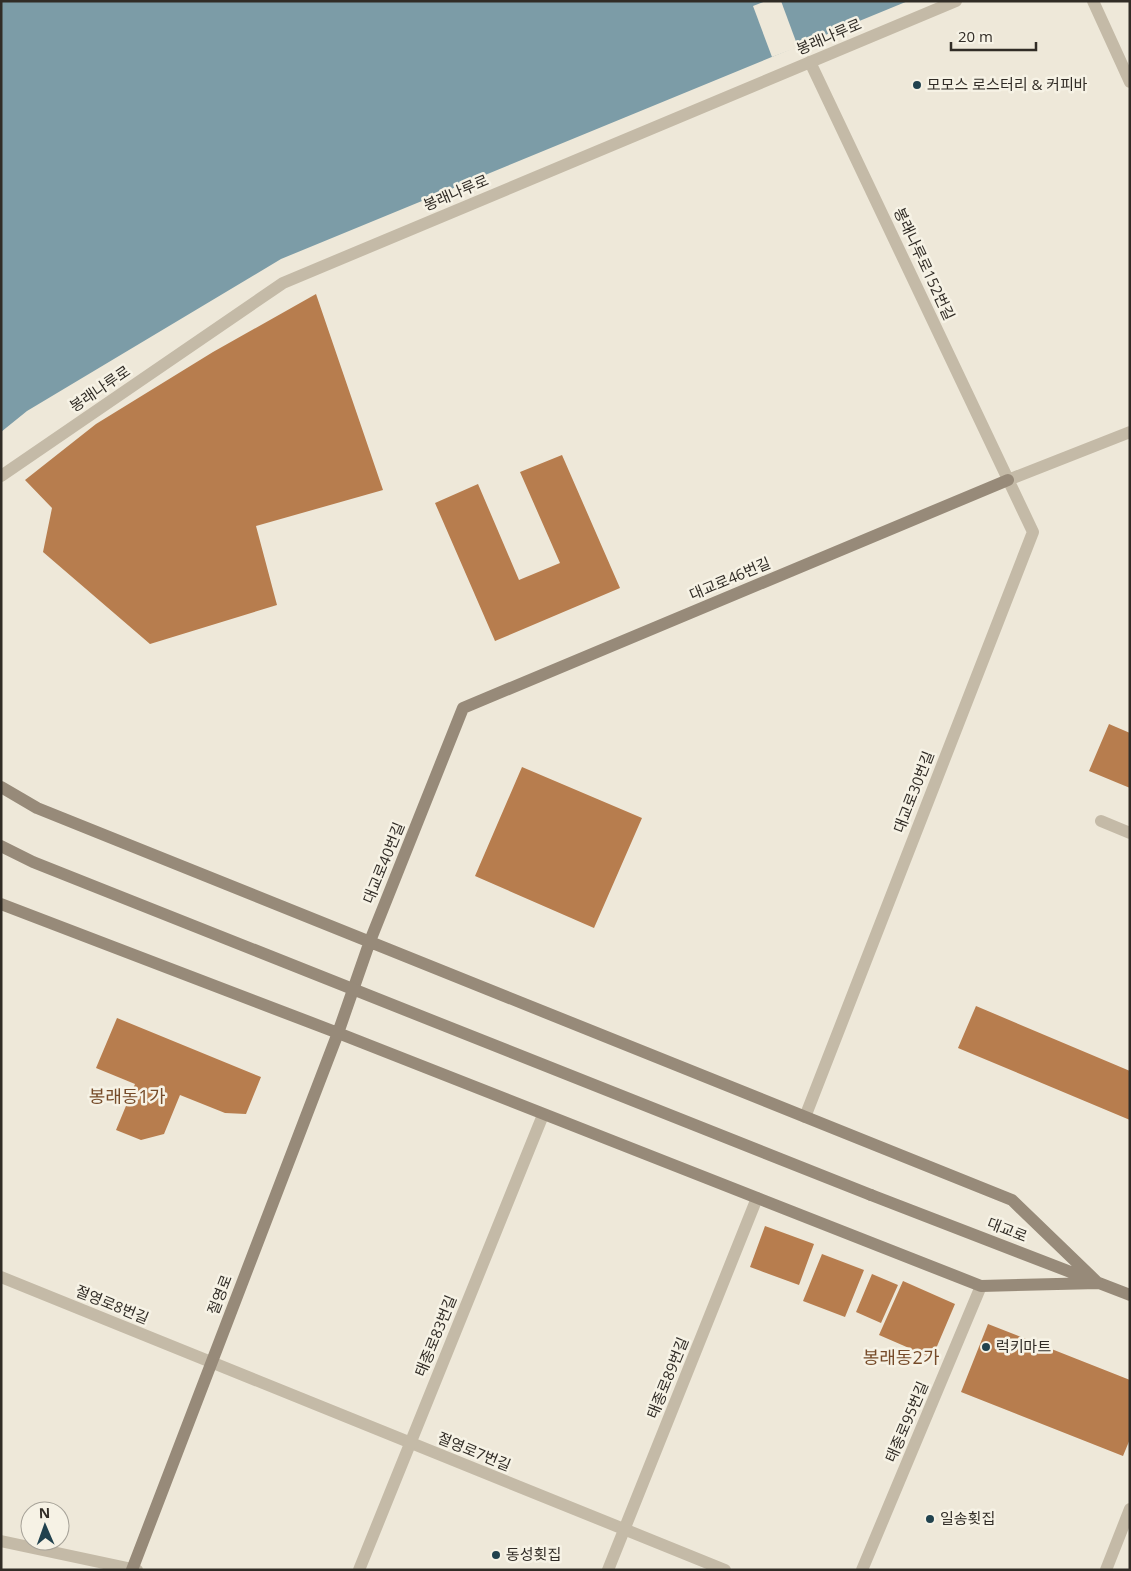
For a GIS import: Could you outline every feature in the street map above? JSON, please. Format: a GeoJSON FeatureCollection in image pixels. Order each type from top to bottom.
{"type":"FeatureCollection","features":[{"type":"Feature","properties":{"kind":"main road","name":"대교로46번길"},"geometry":{"type":"LineString","coordinates":[[463,708],[1008,480]]}},
{"type":"Feature","properties":{"kind":"main road","name":"대교로40번길"},"geometry":{"type":"LineString","coordinates":[[338,1033],[370,941],[463,708]]}},
{"type":"Feature","properties":{"kind":"main road"},"geometry":{"type":"LineString","coordinates":[[1,787],[37,808],[1012,1200],[1098,1283]]}},
{"type":"Feature","properties":{"kind":"main road","name":"대교로"},"geometry":{"type":"LineString","coordinates":[[1,846],[33,862],[872,1195],[1130,1295]]}},
{"type":"Feature","properties":{"kind":"main road"},"geometry":{"type":"LineString","coordinates":[[1,904],[338,1033],[981,1286],[1098,1283]]}},
{"type":"Feature","properties":{"kind":"main road","name":"절영로"},"geometry":{"type":"LineString","coordinates":[[134,1569],[338,1033]]}},
{"type":"Feature","properties":{"kind":"street","name":"봉래나루로"},"geometry":{"type":"LineString","coordinates":[[1,476],[283,283],[956,1]]}},
{"type":"Feature","properties":{"kind":"street"},"geometry":{"type":"LineString","coordinates":[[1093,1],[1130,82]]}},
{"type":"Feature","properties":{"kind":"street","name":"봉래나루로152번길"},"geometry":{"type":"LineString","coordinates":[[810,62],[1008,480]]}},
{"type":"Feature","properties":{"kind":"street"},"geometry":{"type":"LineString","coordinates":[[1008,480],[1130,432]]}},
{"type":"Feature","properties":{"kind":"street","name":"대교로30번길"},"geometry":{"type":"LineString","coordinates":[[805,1117],[1033,532],[1008,480]]}},
{"type":"Feature","properties":{"kind":"street"},"geometry":{"type":"LineString","coordinates":[[1101,822],[1130,833]]}},
{"type":"Feature","properties":{"kind":"street","name":"태종로83번길"},"geometry":{"type":"LineString","coordinates":[[359,1570],[543,1115]]}},
{"type":"Feature","properties":{"kind":"street","name":"태종로89번길"},"geometry":{"type":"LineString","coordinates":[[608,1570],[757,1198]]}},
{"type":"Feature","properties":{"kind":"street","name":"절영로8번길"},"geometry":{"type":"LineString","coordinates":[[1,1277],[211,1364]]}},
{"type":"Feature","properties":{"kind":"street","name":"태종로95번길"},"geometry":{"type":"LineString","coordinates":[[862,1570],[981,1286]]}},
{"type":"Feature","properties":{"kind":"street","name":"절영로7번길"},"geometry":{"type":"LineString","coordinates":[[211,1364],[725,1570]]}},
{"type":"Feature","properties":{"kind":"street"},"geometry":{"type":"LineString","coordinates":[[1106,1570],[1130,1508]]}},
{"type":"Feature","properties":{"kind":"street"},"geometry":{"type":"LineString","coordinates":[[1,1541],[134,1569]]}},
{"type":"Feature","properties":{"kind":"water"},"geometry":{"type":"Polygon","coordinates":[[[1,1],[908,1],[281,259],[27,411],[1,432],[1,1]]]}},
{"type":"Feature","properties":{"kind":"pier"},"geometry":{"type":"Polygon","coordinates":[[[766,1],[781,1],[798,47],[772,57],[753,6],[766,1]]]}},
{"type":"Feature","properties":{"kind":"building"},"geometry":{"type":"Polygon","coordinates":[[[316,294],[383,490],[256,526],[277,605],[150,644],[43,552],[52,508],[25,480],[96,424],[213,352],[316,294]]]}},
{"type":"Feature","properties":{"kind":"building"},"geometry":{"type":"Polygon","coordinates":[[[562,455],[620,588],[495,641],[435,503],[478,484],[519,580],[560,563],[520,472],[562,455]]]}},
{"type":"Feature","properties":{"kind":"building"},"geometry":{"type":"Polygon","coordinates":[[[1109,724],[1130,733],[1130,788],[1089,771],[1109,724]]]}},
{"type":"Feature","properties":{"kind":"building"},"geometry":{"type":"Polygon","coordinates":[[[522,767],[642,818],[594,928],[475,876],[522,767]]]}},
{"type":"Feature","properties":{"kind":"building"},"geometry":{"type":"Polygon","coordinates":[[[976,1006],[1130,1071],[1130,1120],[958,1048],[976,1006]]]}},
{"type":"Feature","properties":{"kind":"building"},"geometry":{"type":"Polygon","coordinates":[[[117,1018],[261,1077],[246,1114],[225,1113],[180,1095],[164,1134],[141,1140],[116,1130],[135,1084],[96,1068],[117,1018]]]}},
{"type":"Feature","properties":{"kind":"building"},"geometry":{"type":"Polygon","coordinates":[[[765,1226],[814,1244],[799,1285],[750,1267],[765,1226]]]}},
{"type":"Feature","properties":{"kind":"building"},"geometry":{"type":"Polygon","coordinates":[[[822,1254],[864,1270],[845,1317],[803,1301],[822,1254]]]}},
{"type":"Feature","properties":{"kind":"building"},"geometry":{"type":"Polygon","coordinates":[[[872,1274],[898,1285],[881,1323],[856,1312],[872,1274]]]}},
{"type":"Feature","properties":{"kind":"building"},"geometry":{"type":"Polygon","coordinates":[[[903,1281],[955,1304],[932,1358],[879,1335],[903,1281]]]}},
{"type":"Feature","properties":{"kind":"building"},"geometry":{"type":"Polygon","coordinates":[[[988,1324],[1130,1380],[1130,1439],[1123,1456],[961,1392],[988,1324]]]}},
{"type":"Feature","properties":{"kind":"place","name":"모모스 로스터리 & 커피바"},"geometry":{"type":"Point","coordinates":[917,85]}},
{"type":"Feature","properties":{"kind":"place","name":"럭키마트"},"geometry":{"type":"Point","coordinates":[986,1347]}},
{"type":"Feature","properties":{"kind":"place","name":"일송횟집"},"geometry":{"type":"Point","coordinates":[930,1519]}},
{"type":"Feature","properties":{"kind":"place","name":"동성횟집"},"geometry":{"type":"Point","coordinates":[496,1555]}},
{"type":"Feature","properties":{"kind":"district","name":"봉래동1가"},"geometry":{"type":"Point","coordinates":[127,1097]}},
{"type":"Feature","properties":{"kind":"district","name":"봉래동2가"},"geometry":{"type":"Point","coordinates":[901,1358]}}]}
